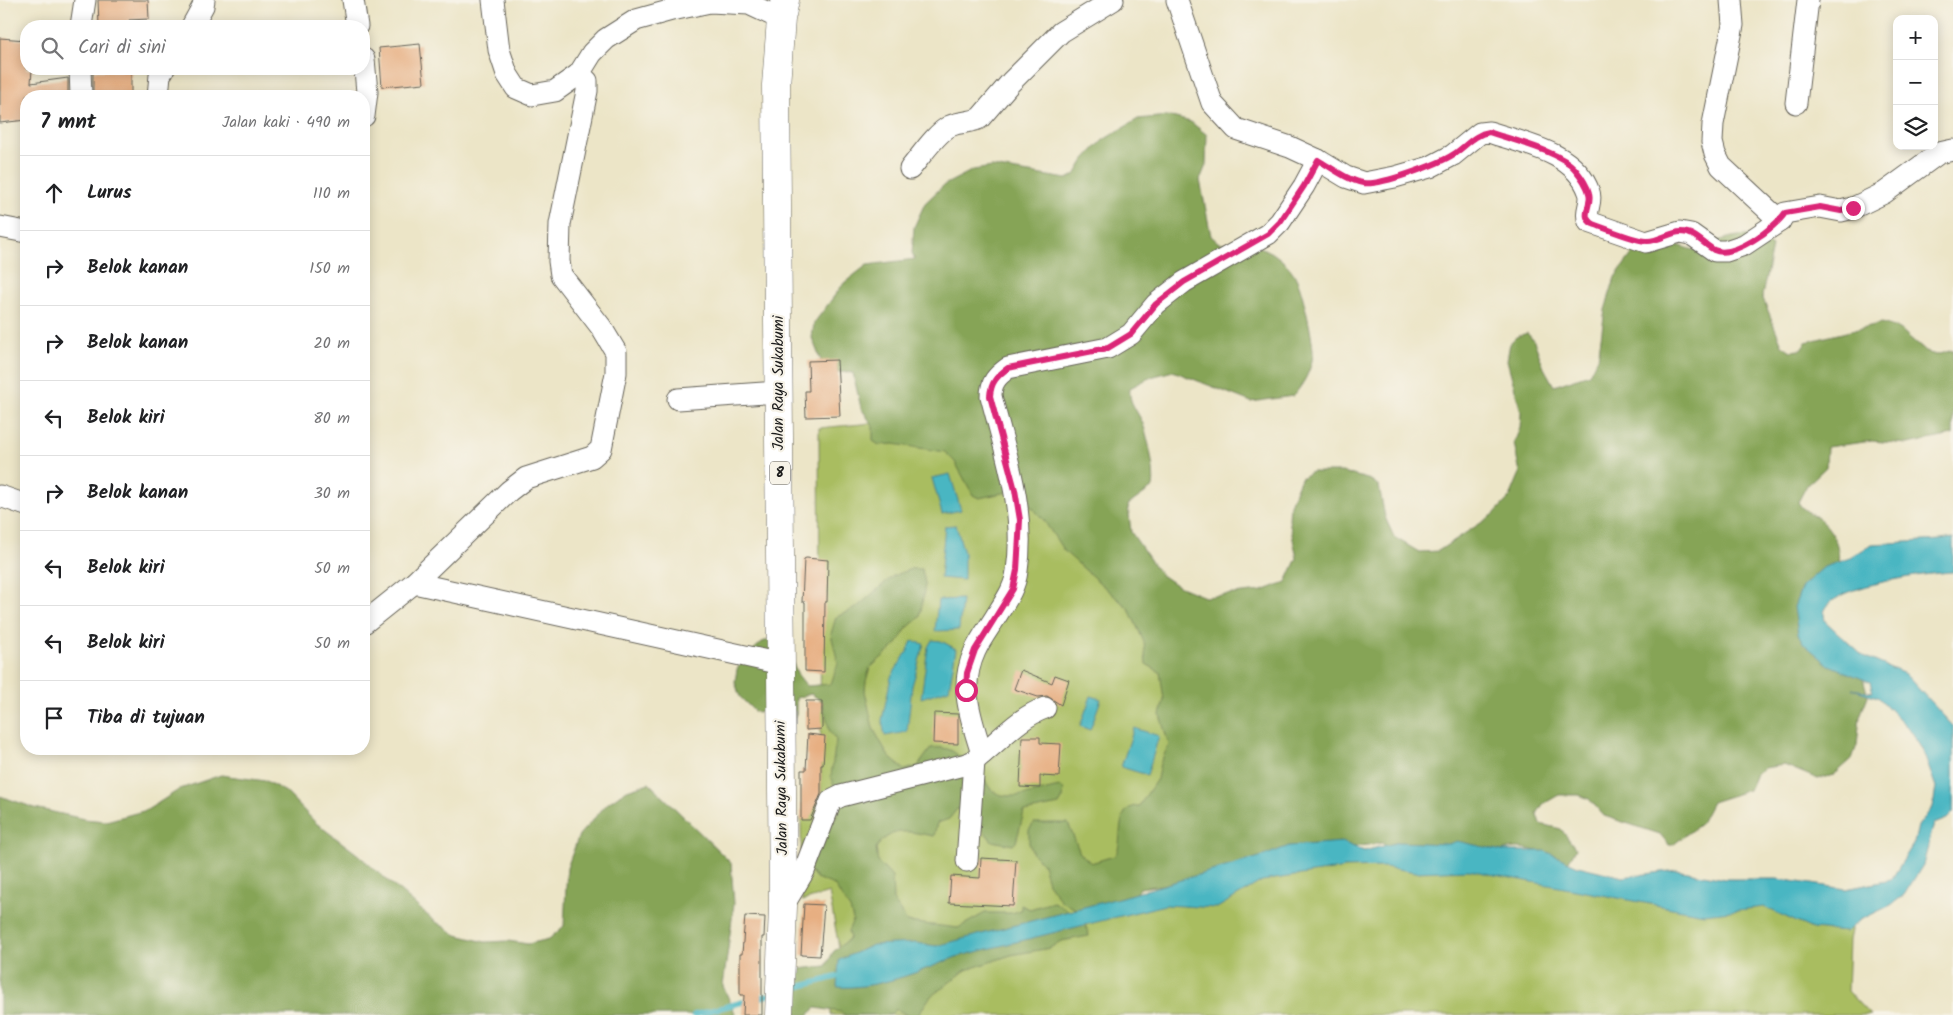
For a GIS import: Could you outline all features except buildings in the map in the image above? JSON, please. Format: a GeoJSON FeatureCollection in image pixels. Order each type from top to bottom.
{"type":"FeatureCollection","features":[{"type":"Feature","properties":{"kind":"highway","name":"Jalan Raya Sukabumi"},"geometry":{"type":"LineString","coordinates":[[779,1015],[783,906],[776,85],[783,9]]}},
{"type":"Feature","properties":{"kind":"street"},"geometry":{"type":"LineString","coordinates":[[82,20],[85,0]]}},
{"type":"Feature","properties":{"kind":"street"},"geometry":{"type":"LineString","coordinates":[[195,20],[204,0]]}},
{"type":"Feature","properties":{"kind":"street"},"geometry":{"type":"LineString","coordinates":[[353,0],[356,20]]}},
{"type":"Feature","properties":{"kind":"street"},"geometry":{"type":"LineString","coordinates":[[493,0],[499,50],[507,74],[516,88],[532,95],[555,91],[580,74],[592,53],[606,38],[636,20],[710,2],[749,4],[783,9]]}},
{"type":"Feature","properties":{"kind":"street"},"geometry":{"type":"LineString","coordinates":[[910,169],[943,131],[951,126],[980,118],[1011,82],[1061,32],[1113,0]]}},
{"type":"Feature","properties":{"kind":"street"},"geometry":{"type":"LineString","coordinates":[[1177,0],[1212,103],[1236,129],[1275,141],[1318,160],[1346,177],[1364,183],[1430,167],[1453,155],[1480,133],[1489,132],[1567,161],[1576,169],[1589,192],[1590,198],[1586,216],[1589,222],[1646,242],[1680,232],[1691,234],[1715,251],[1726,252],[1744,245],[1780,221],[1785,213],[1820,207],[1841,211],[1853,208],[1884,194],[1939,153],[1953,150]]}},
{"type":"Feature","properties":{"kind":"street"},"geometry":{"type":"LineString","coordinates":[[1730,0],[1733,25],[1713,124],[1712,142],[1721,166],[1780,221]]}},
{"type":"Feature","properties":{"kind":"street"},"geometry":{"type":"LineString","coordinates":[[1796,103],[1808,0]]}},
{"type":"Feature","properties":{"kind":"street"},"geometry":{"type":"LineString","coordinates":[[370,618],[414,583],[509,491],[526,478],[592,456],[601,449],[616,373],[616,352],[601,327],[561,276],[559,261],[560,224],[587,90],[587,81],[580,74]]}},
{"type":"Feature","properties":{"kind":"street"},"geometry":{"type":"LineString","coordinates":[[80,75],[81,90]]}},
{"type":"Feature","properties":{"kind":"street"},"geometry":{"type":"LineString","coordinates":[[159,90],[160,75]]}},
{"type":"Feature","properties":{"kind":"street"},"geometry":{"type":"LineString","coordinates":[[365,75],[367,90]]}},
{"type":"Feature","properties":{"kind":"street"},"geometry":{"type":"LineString","coordinates":[[967,861],[978,757],[966,690],[967,673],[975,650],[1013,589],[1017,570],[1020,520],[1015,490],[990,396],[991,385],[997,376],[1008,368],[1108,348],[1120,342],[1131,334],[1156,304],[1184,282],[1268,234],[1280,222],[1304,186],[1318,160]]}},
{"type":"Feature","properties":{"kind":"street"},"geometry":{"type":"LineString","coordinates":[[0,227],[20,231]]}},
{"type":"Feature","properties":{"kind":"street"},"geometry":{"type":"LineString","coordinates":[[678,398],[779,392]]}},
{"type":"Feature","properties":{"kind":"street"},"geometry":{"type":"LineString","coordinates":[[0,496],[20,504]]}},
{"type":"Feature","properties":{"kind":"street"},"geometry":{"type":"LineString","coordinates":[[414,583],[780,664]]}},
{"type":"Feature","properties":{"kind":"street"},"geometry":{"type":"LineString","coordinates":[[783,906],[804,871],[831,802],[841,796],[964,765],[978,757],[1020,721],[1032,713],[1045,708]]}},
{"type":"Feature","properties":{"kind":"green space"},"geometry":{"type":"Polygon","coordinates":[[[1168,116],[1191,122],[1207,135],[1206,165],[1200,180],[1211,236],[1219,243],[1246,244],[1265,249],[1286,264],[1295,276],[1302,295],[1313,349],[1312,361],[1308,372],[1293,396],[1251,402],[1173,371],[1151,377],[1130,388],[1130,398],[1143,424],[1147,437],[1154,481],[1153,487],[1128,505],[1131,532],[1160,574],[1176,585],[1205,597],[1262,591],[1286,582],[1297,558],[1289,520],[1290,504],[1301,478],[1311,472],[1342,472],[1371,480],[1379,486],[1385,517],[1394,537],[1419,552],[1438,551],[1493,515],[1510,497],[1520,473],[1514,443],[1520,428],[1521,412],[1507,360],[1510,343],[1516,337],[1527,333],[1534,341],[1544,368],[1554,386],[1589,374],[1598,358],[1605,310],[1615,277],[1638,246],[1654,238],[1694,250],[1724,239],[1749,236],[1757,238],[1772,247],[1762,296],[1782,345],[1791,351],[1800,350],[1806,342],[1882,323],[1900,329],[1926,352],[1936,355],[1953,350],[1953,435],[1908,444],[1872,441],[1827,447],[1826,467],[1807,485],[1798,502],[1804,509],[1823,522],[1837,544],[1838,563],[1802,610],[1863,678],[1868,696],[1860,716],[1857,745],[1852,759],[1834,775],[1818,779],[1784,765],[1764,768],[1756,774],[1749,790],[1712,802],[1701,823],[1673,845],[1669,845],[1660,834],[1604,816],[1589,799],[1579,795],[1559,795],[1543,804],[1537,814],[1540,824],[1561,829],[1576,849],[1567,864],[1527,849],[1518,848],[1502,851],[1390,849],[1382,843],[1351,847],[1171,884],[1140,888],[1126,904],[1085,914],[1061,901],[1048,883],[1043,864],[1033,854],[1029,843],[1029,830],[1034,823],[1068,823],[1080,853],[1091,863],[1115,855],[1118,849],[1123,816],[1127,810],[1139,806],[1157,779],[1160,763],[1169,745],[1160,715],[1164,700],[1160,672],[1146,664],[1144,642],[1129,609],[1064,551],[1043,519],[1022,497],[1008,492],[979,498],[973,495],[955,462],[945,452],[894,444],[879,445],[873,441],[873,426],[861,408],[853,373],[825,371],[812,338],[814,323],[844,283],[867,265],[915,259],[912,253],[914,227],[925,203],[944,185],[973,170],[992,167],[1067,179],[1075,175],[1084,160],[1103,140],[1138,119],[1168,116]]]}},
{"type":"Feature","properties":{"kind":"green space"},"geometry":{"type":"Polygon","coordinates":[[[894,421],[1030,491],[1160,625],[1179,780],[1097,891],[1072,911],[842,964],[829,893],[802,901],[801,817],[821,801],[819,428],[894,421]]]}},
{"type":"Feature","properties":{"kind":"green space"},"geometry":{"type":"Polygon","coordinates":[[[911,569],[922,569],[925,584],[920,617],[907,628],[896,645],[870,668],[866,681],[865,691],[873,728],[889,757],[905,770],[918,766],[931,748],[942,748],[957,754],[977,775],[985,779],[990,788],[997,793],[1017,796],[1060,787],[1064,789],[1063,798],[1059,805],[1024,812],[1016,842],[1013,845],[992,841],[968,811],[957,809],[949,819],[937,823],[934,836],[902,832],[889,836],[876,848],[878,862],[892,877],[893,900],[907,922],[958,928],[985,913],[1012,913],[1021,910],[1021,905],[1030,909],[1053,902],[1070,911],[1080,920],[1084,924],[1089,936],[1061,941],[1050,948],[1011,955],[966,970],[930,997],[918,1015],[907,1015],[896,1009],[890,1015],[845,1015],[841,1012],[816,1008],[808,1015],[770,1015],[789,970],[826,966],[833,952],[850,938],[848,931],[853,920],[850,909],[834,885],[816,878],[809,869],[819,842],[838,814],[838,800],[831,776],[836,740],[830,732],[822,701],[811,694],[796,698],[796,715],[792,720],[777,711],[755,712],[740,697],[735,682],[737,669],[745,658],[762,642],[775,638],[787,649],[798,675],[807,686],[831,684],[838,663],[831,634],[836,617],[856,608],[893,576],[911,569]]]}},
{"type":"Feature","properties":{"kind":"green space"},"geometry":{"type":"Polygon","coordinates":[[[221,775],[266,781],[286,792],[316,823],[356,853],[433,920],[457,935],[485,942],[508,941],[528,944],[549,939],[564,926],[567,868],[579,835],[608,803],[627,790],[649,783],[731,863],[734,904],[723,986],[736,1015],[0,1015],[0,796],[35,808],[84,819],[106,821],[147,810],[180,789],[221,775]]]}},
{"type":"Feature","properties":{"kind":"green space"},"geometry":{"type":"Polygon","coordinates":[[[1345,866],[1468,868],[1764,905],[1853,921],[1849,940],[1847,991],[1870,1015],[831,1015],[831,1002],[955,956],[1261,880],[1345,866]]]}},
{"type":"Feature","properties":{"kind":"water"},"geometry":{"type":"Polygon","coordinates":[[[950,474],[961,510],[942,514],[932,478],[950,474]]]}},
{"type":"Feature","properties":{"kind":"water"},"geometry":{"type":"Polygon","coordinates":[[[956,525],[964,553],[964,580],[940,578],[945,526],[956,525]]]}},
{"type":"Feature","properties":{"kind":"water"},"geometry":{"type":"Polygon","coordinates":[[[1953,538],[1953,572],[1903,578],[1861,588],[1843,595],[1830,603],[1824,613],[1825,621],[1863,656],[1905,674],[1953,726],[1953,813],[1947,819],[1934,824],[1923,865],[1904,895],[1891,905],[1860,920],[1846,932],[1812,929],[1764,907],[1704,914],[1468,870],[1416,872],[1385,867],[1345,868],[1262,881],[1217,908],[1165,905],[956,957],[882,983],[866,986],[837,987],[839,960],[873,945],[916,943],[936,946],[1122,897],[1263,856],[1289,846],[1342,842],[1364,851],[1399,842],[1448,844],[1457,841],[1502,851],[1545,851],[1578,866],[1623,877],[1677,870],[1725,879],[1777,879],[1846,889],[1891,880],[1914,843],[1918,826],[1933,807],[1936,787],[1922,749],[1908,728],[1878,697],[1852,689],[1873,692],[1870,682],[1829,665],[1804,644],[1798,634],[1794,607],[1802,586],[1824,567],[1850,558],[1872,544],[1953,538]]]}},
{"type":"Feature","properties":{"kind":"water"},"geometry":{"type":"Polygon","coordinates":[[[962,599],[959,630],[935,631],[938,600],[962,599]]]}},
{"type":"Feature","properties":{"kind":"water"},"geometry":{"type":"Polygon","coordinates":[[[932,640],[941,641],[956,649],[949,689],[921,698],[928,647],[932,640]]]}},
{"type":"Feature","properties":{"kind":"water"},"geometry":{"type":"Polygon","coordinates":[[[912,641],[924,644],[912,686],[907,732],[885,736],[882,720],[891,677],[912,641]]]}},
{"type":"Feature","properties":{"kind":"water"},"geometry":{"type":"Polygon","coordinates":[[[1091,696],[1101,699],[1090,730],[1080,726],[1091,696]]]}},
{"type":"Feature","properties":{"kind":"water"},"geometry":{"type":"Polygon","coordinates":[[[1134,728],[1159,736],[1147,775],[1121,767],[1134,728]]]}},
{"type":"Feature","properties":{"kind":"waterway"},"geometry":{"type":"LineString","coordinates":[[787,990],[843,975]]}},
{"type":"Feature","properties":{"kind":"waterway"},"geometry":{"type":"LineString","coordinates":[[694,1015],[773,994]]}},
{"type":"Feature","properties":{"kind":"route"},"geometry":{"type":"LineString","coordinates":[[966,690],[967,673],[975,650],[1013,589],[1017,570],[1020,520],[1015,490],[990,396],[991,385],[997,376],[1008,368],[1108,348],[1120,342],[1131,334],[1156,304],[1184,282],[1268,234],[1280,222],[1304,186],[1318,160],[1346,177],[1364,183],[1430,167],[1453,155],[1480,133],[1489,132],[1555,155],[1567,161],[1576,169],[1589,192],[1590,198],[1586,216],[1589,222],[1646,242],[1680,232],[1691,234],[1715,251],[1726,252],[1744,245],[1761,235],[1780,221],[1785,213],[1820,207],[1841,211],[1853,208]]}}]}
